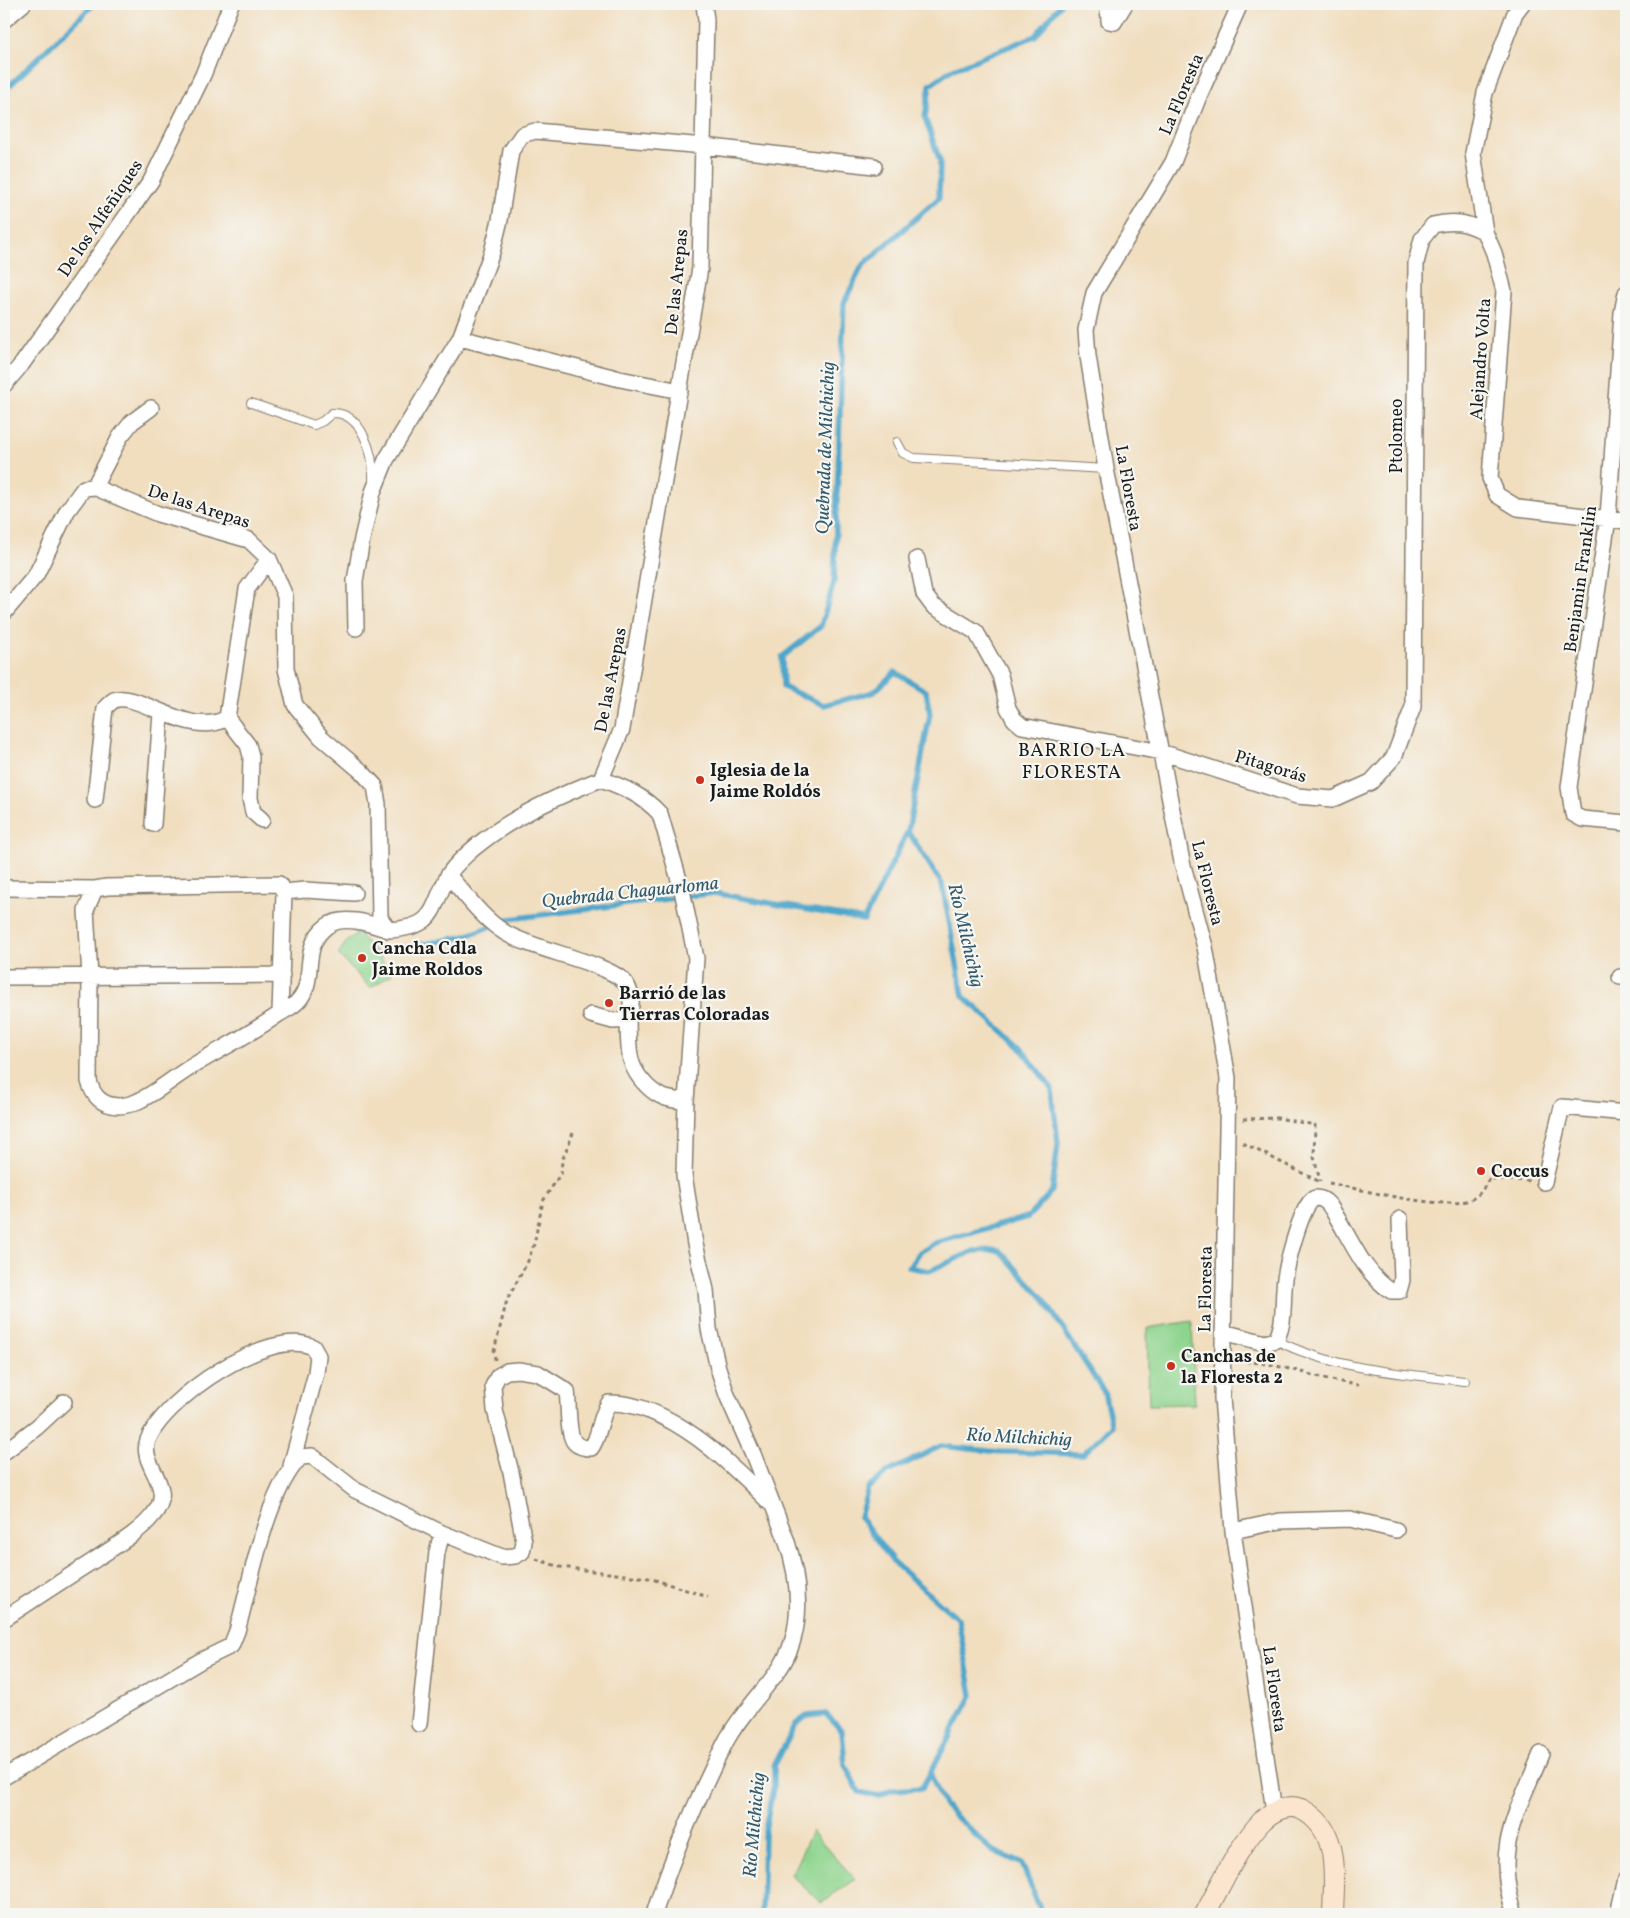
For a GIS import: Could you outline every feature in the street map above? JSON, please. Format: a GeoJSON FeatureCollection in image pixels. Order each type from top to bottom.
{"type":"FeatureCollection","features":[{"type":"Feature","properties":{"kind":"street"},"geometry":{"type":"LineString","coordinates":[[4,20],[23,4]]}},
{"type":"Feature","properties":{"kind":"street","name":"De los Alfeñiques"},"geometry":{"type":"LineString","coordinates":[[4,386],[22,364],[151,181],[203,76],[231,4]]}},
{"type":"Feature","properties":{"kind":"street","name":"De las Arepas"},"geometry":{"type":"LineString","coordinates":[[601,779],[622,729],[700,268],[706,20],[704,4]]}},
{"type":"Feature","properties":{"kind":"street"},"geometry":{"type":"LineString","coordinates":[[1108,4],[1110,21],[1114,22],[1125,4]]}},
{"type":"Feature","properties":{"kind":"street","name":"La Floresta"},"geometry":{"type":"LineString","coordinates":[[1240,4],[1199,96],[1173,162],[1094,293],[1086,330],[1088,356],[1106,469],[1182,862],[1205,947],[1228,1078],[1222,1398],[1233,1531],[1274,1811]]}},
{"type":"Feature","properties":{"kind":"street","name":"Alejandro Volta"},"geometry":{"type":"LineString","coordinates":[[1522,4],[1515,13],[1485,93],[1473,153],[1485,232],[1494,253],[1504,291],[1490,478],[1497,495],[1518,508],[1608,518]]}},
{"type":"Feature","properties":{"kind":"street"},"geometry":{"type":"LineString","coordinates":[[356,628],[355,581],[362,538],[373,492],[386,460],[460,338],[492,252],[500,220],[511,151],[522,135],[535,131],[704,146],[874,166]]}},
{"type":"Feature","properties":{"kind":"street","name":"Ptolomeo"},"geometry":{"type":"LineString","coordinates":[[1413,707],[1416,263],[1422,239],[1432,225],[1450,220],[1469,224],[1485,232]]}},
{"type":"Feature","properties":{"kind":"street","name":"Benjamin Franklin"},"geometry":{"type":"LineString","coordinates":[[1626,293],[1622,313],[1608,518],[1569,787],[1573,814],[1582,819],[1626,823]]}},
{"type":"Feature","properties":{"kind":"street"},"geometry":{"type":"LineString","coordinates":[[460,338],[620,379],[680,391]]}},
{"type":"Feature","properties":{"kind":"street"},"geometry":{"type":"LineString","coordinates":[[4,613],[36,575],[74,500],[84,488],[94,488],[120,437],[132,422],[151,408]]}},
{"type":"Feature","properties":{"kind":"street","name":"De las Arepas"},"geometry":{"type":"LineString","coordinates":[[94,488],[158,514],[249,540],[269,559],[285,596],[286,669],[295,705],[322,737],[361,771],[375,786],[378,804],[380,918],[389,930]]}},
{"type":"Feature","properties":{"kind":"street"},"geometry":{"type":"LineString","coordinates":[[1608,518],[1626,521]]}},
{"type":"Feature","properties":{"kind":"street"},"geometry":{"type":"LineString","coordinates":[[262,820],[253,812],[250,798],[251,756],[248,745],[227,718],[247,590],[269,559]]}},
{"type":"Feature","properties":{"kind":"street","name":"Pitagorás"},"geometry":{"type":"LineString","coordinates":[[917,559],[924,594],[933,606],[976,632],[1000,675],[1008,708],[1014,719],[1022,726],[1160,752],[1296,796],[1333,799],[1371,782],[1394,757],[1413,707]]}},
{"type":"Feature","properties":{"kind":"street"},"geometry":{"type":"LineString","coordinates":[[94,800],[105,708],[114,700],[127,700],[161,713],[206,725],[214,725],[227,718]]}},
{"type":"Feature","properties":{"kind":"street"},"geometry":{"type":"LineString","coordinates":[[154,824],[161,713]]}},
{"type":"Feature","properties":{"kind":"street"},"geometry":{"type":"LineString","coordinates":[[95,889],[86,910],[90,977],[89,1081],[92,1093],[102,1102],[118,1106],[136,1102],[200,1062],[257,1030],[298,1001],[306,983],[311,949],[316,936],[327,926],[337,920],[369,924],[389,930],[421,924],[431,914],[448,875],[474,847],[527,813],[601,779],[624,787],[650,802],[660,814],[684,897],[696,958],[686,1101],[684,1175],[695,1244],[706,1290],[709,1329],[718,1368],[727,1395],[753,1454],[795,1566],[798,1591],[795,1628],[790,1648],[780,1667],[725,1744],[687,1825],[654,1914]]}},
{"type":"Feature","properties":{"kind":"street"},"geometry":{"type":"LineString","coordinates":[[448,875],[482,914],[506,933],[553,953],[590,964],[618,977],[626,983],[631,998],[631,1012],[628,1020],[630,1058],[634,1074],[654,1093],[667,1100],[686,1101]]}},
{"type":"Feature","properties":{"kind":"street"},"geometry":{"type":"LineString","coordinates":[[4,888],[95,889],[279,884],[284,892],[280,1013]]}},
{"type":"Feature","properties":{"kind":"street"},"geometry":{"type":"LineString","coordinates":[[284,892],[305,890],[354,893]]}},
{"type":"Feature","properties":{"kind":"street"},"geometry":{"type":"LineString","coordinates":[[4,977],[282,975]]}},
{"type":"Feature","properties":{"kind":"street"},"geometry":{"type":"LineString","coordinates":[[591,1015],[614,1021],[628,1020]]}},
{"type":"Feature","properties":{"kind":"street"},"geometry":{"type":"LineString","coordinates":[[1544,1182],[1562,1107],[1626,1113]]}},
{"type":"Feature","properties":{"kind":"street"},"geometry":{"type":"LineString","coordinates":[[1223,1332],[1265,1343],[1276,1340],[1281,1331],[1285,1274],[1302,1216],[1310,1200],[1315,1198],[1324,1200],[1333,1210],[1346,1236],[1370,1270],[1391,1291],[1399,1291],[1402,1280],[1400,1219]]}},
{"type":"Feature","properties":{"kind":"street"},"geometry":{"type":"LineString","coordinates":[[4,1619],[109,1550],[140,1528],[154,1514],[161,1500],[161,1490],[159,1479],[149,1462],[148,1440],[171,1408],[193,1387],[240,1360],[286,1342],[303,1342],[313,1347],[318,1356],[316,1373],[291,1466],[269,1516],[237,1631],[231,1646],[202,1660],[4,1777]]}},
{"type":"Feature","properties":{"kind":"street"},"geometry":{"type":"LineString","coordinates":[[291,1466],[301,1457],[312,1456],[355,1490],[442,1533],[502,1557],[515,1556],[522,1552],[524,1542],[511,1472],[495,1410],[493,1386],[498,1376],[507,1371],[518,1370],[538,1373],[568,1391],[570,1434],[575,1443],[582,1447],[591,1448],[596,1442],[598,1423],[609,1403],[620,1402],[668,1420],[726,1459],[770,1503]]}},
{"type":"Feature","properties":{"kind":"street"},"geometry":{"type":"LineString","coordinates":[[4,1452],[37,1427],[64,1402]]}},
{"type":"Feature","properties":{"kind":"street"},"geometry":{"type":"LineString","coordinates":[[1233,1531],[1280,1521],[1350,1518],[1396,1530]]}},
{"type":"Feature","properties":{"kind":"street"},"geometry":{"type":"LineString","coordinates":[[419,1724],[437,1552],[442,1533]]}},
{"type":"Feature","properties":{"kind":"street"},"geometry":{"type":"LineString","coordinates":[[1516,1914],[1508,1895],[1505,1869],[1506,1851],[1513,1817],[1541,1754]]}},
{"type":"Feature","properties":{"kind":"street"},"geometry":{"type":"LineString","coordinates":[[1206,1914],[1247,1840],[1274,1811],[1286,1807],[1298,1808],[1311,1814],[1328,1837],[1334,1859],[1333,1914]]}},
{"type":"Feature","properties":{"kind":"street"},"geometry":{"type":"LineString","coordinates":[[1618,1914],[1626,1879]]}},
{"type":"Feature","properties":{"kind":"lane"},"geometry":{"type":"LineString","coordinates":[[251,403],[314,424],[323,421],[332,413],[348,417],[359,429],[370,449],[373,466],[373,492]]}},
{"type":"Feature","properties":{"kind":"lane"},"geometry":{"type":"LineString","coordinates":[[897,442],[903,453],[914,458],[1106,469]]}},
{"type":"Feature","properties":{"kind":"lane"},"geometry":{"type":"LineString","coordinates":[[1276,1340],[1294,1350],[1333,1361],[1409,1375],[1465,1381]]}},
{"type":"Feature","properties":{"kind":"path"},"geometry":{"type":"LineString","coordinates":[[1227,1119],[1278,1118],[1315,1125],[1314,1157],[1320,1182]]}},
{"type":"Feature","properties":{"kind":"path"},"geometry":{"type":"LineString","coordinates":[[498,1376],[494,1351],[507,1300],[528,1261],[534,1244],[543,1201],[561,1173],[562,1161],[573,1133]]}},
{"type":"Feature","properties":{"kind":"path"},"geometry":{"type":"LineString","coordinates":[[1227,1135],[1320,1182],[1435,1204],[1467,1202],[1481,1194],[1489,1179],[1544,1182]]}},
{"type":"Feature","properties":{"kind":"path"},"geometry":{"type":"LineString","coordinates":[[1223,1360],[1261,1362],[1330,1381],[1359,1385]]}},
{"type":"Feature","properties":{"kind":"path"},"geometry":{"type":"LineString","coordinates":[[522,1552],[560,1567],[632,1575],[708,1597]]}},
{"type":"Feature","properties":{"kind":"green space","name":"Cancha Cdla Jaime Roldos"},"geometry":{"type":"Polygon","coordinates":[[[358,933],[392,974],[370,988],[338,954],[347,941],[358,933]]]}},
{"type":"Feature","properties":{"kind":"green space","name":"Canchas de la Floresta 2"},"geometry":{"type":"Polygon","coordinates":[[[1192,1321],[1195,1404],[1149,1405],[1147,1328],[1192,1321]]]}},
{"type":"Feature","properties":{"kind":"green space"},"geometry":{"type":"Polygon","coordinates":[[[812,1831],[855,1879],[821,1903],[791,1875],[812,1831]]]}},
{"type":"Feature","properties":{"kind":"waterway"},"geometry":{"type":"LineString","coordinates":[[4,91],[94,4]]}},
{"type":"Feature","properties":{"kind":"waterway","name":"Quebrada de Milchichig"},"geometry":{"type":"LineString","coordinates":[[393,950],[463,937],[509,919],[714,893],[864,920],[908,831],[930,714],[926,691],[895,672],[874,692],[824,705],[783,687],[782,657],[821,626],[834,582],[844,303],[862,266],[939,198],[940,161],[925,118],[930,85],[951,70],[1035,36],[1061,4]]}},
{"type":"Feature","properties":{"kind":"waterway","name":"Río Milchichig"},"geometry":{"type":"LineString","coordinates":[[762,1914],[764,1836],[774,1783],[774,1766],[796,1724],[807,1716],[826,1714],[842,1731],[845,1765],[859,1792],[879,1796],[892,1790],[922,1788],[972,1695],[958,1619],[893,1562],[860,1517],[868,1488],[886,1473],[941,1446],[1000,1452],[1083,1454],[1112,1426],[1104,1392],[1043,1298],[999,1250],[974,1251],[929,1271],[909,1267],[920,1252],[935,1243],[1028,1217],[1052,1191],[1058,1144],[1052,1089],[1020,1047],[963,996],[942,884],[908,831]]}},
{"type":"Feature","properties":{"kind":"waterway"},"geometry":{"type":"LineString","coordinates":[[930,1773],[944,1805],[990,1849],[1022,1864],[1042,1914]]}},
{"type":"Feature","properties":{"kind":"place","name":"Iglesia de la Jaime Roldós"},"geometry":{"type":"Point","coordinates":[700,780]}},
{"type":"Feature","properties":{"kind":"place","name":"Cancha Cdla Jaime Roldos"},"geometry":{"type":"Point","coordinates":[362,958]}},
{"type":"Feature","properties":{"kind":"place","name":"Barrió de las Tierras Coloradas"},"geometry":{"type":"Point","coordinates":[609,1003]}},
{"type":"Feature","properties":{"kind":"place","name":"Coccus"},"geometry":{"type":"Point","coordinates":[1481,1171]}},
{"type":"Feature","properties":{"kind":"place","name":"Canchas de la Floresta 2"},"geometry":{"type":"Point","coordinates":[1171,1366]}},
{"type":"Feature","properties":{"kind":"district","name":"BARRIO LA FLORESTA"},"geometry":{"type":"Point","coordinates":[1072,760]}},
{"type":"Feature","properties":{"kind":"water label","name":"Quebrada Chaguarloma"},"geometry":{"type":"Point","coordinates":[630,891]}}]}
